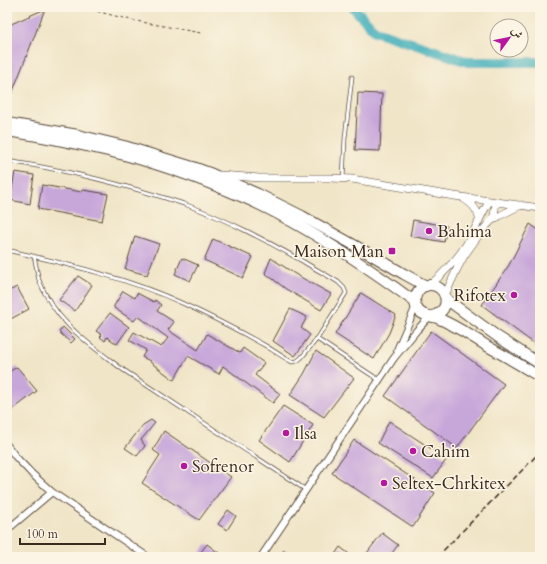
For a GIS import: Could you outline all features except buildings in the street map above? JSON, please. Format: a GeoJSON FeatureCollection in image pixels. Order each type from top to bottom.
{"type":"FeatureCollection","features":[{"type":"Feature","properties":{"kind":"highway"},"geometry":{"type":"LineString","coordinates":[[7,123],[124,146],[193,167],[258,194],[302,216],[404,274],[428,285],[439,288],[443,291],[446,303],[440,313],[431,316]]}},
{"type":"Feature","properties":{"kind":"highway"},"geometry":{"type":"LineString","coordinates":[[7,131],[63,141],[142,160],[246,198],[318,237],[390,283],[415,304],[420,313],[431,316],[453,326],[540,377]]}},
{"type":"Feature","properties":{"kind":"highway"},"geometry":{"type":"LineString","coordinates":[[415,304],[415,298],[419,290],[428,285]]}},
{"type":"Feature","properties":{"kind":"highway"},"geometry":{"type":"LineString","coordinates":[[445,297],[498,337],[540,364]]}},
{"type":"Feature","properties":{"kind":"street"},"geometry":{"type":"LineString","coordinates":[[212,174],[260,178],[352,179],[454,196],[540,208]]}},
{"type":"Feature","properties":{"kind":"street"},"geometry":{"type":"LineString","coordinates":[[454,196],[471,203],[478,212],[479,218]]}},
{"type":"Feature","properties":{"kind":"street"},"geometry":{"type":"LineString","coordinates":[[428,285],[456,260],[469,240],[482,212],[493,201]]}},
{"type":"Feature","properties":{"kind":"street"},"geometry":{"type":"LineString","coordinates":[[445,297],[464,256],[494,216],[493,201]]}},
{"type":"Feature","properties":{"kind":"street"},"geometry":{"type":"LineString","coordinates":[[491,221],[506,212],[523,205]]}},
{"type":"Feature","properties":{"kind":"street"},"geometry":{"type":"LineString","coordinates":[[394,358],[415,304]]}},
{"type":"Feature","properties":{"kind":"street"},"geometry":{"type":"LineString","coordinates":[[261,557],[394,358],[417,330],[431,316]]}},
{"type":"Feature","properties":{"kind":"street"},"geometry":{"type":"LineString","coordinates":[[7,445],[32,474],[52,492],[148,557]]}},
{"type":"Feature","properties":{"kind":"street"},"geometry":{"type":"LineString","coordinates":[[7,530],[52,492]]}},
{"type":"Feature","properties":{"kind":"lane"},"geometry":{"type":"LineString","coordinates":[[343,179],[344,138],[352,77]]}},
{"type":"Feature","properties":{"kind":"lane"},"geometry":{"type":"LineString","coordinates":[[7,161],[73,173],[114,183],[184,205],[217,218],[253,235],[338,282],[344,288],[346,293],[317,339],[297,362],[292,362],[242,333],[184,304],[164,296],[73,265],[7,250]]}},
{"type":"Feature","properties":{"kind":"lane"},"geometry":{"type":"LineString","coordinates":[[34,256],[39,279],[48,298],[54,309],[76,333],[122,369],[306,490]]}},
{"type":"Feature","properties":{"kind":"lane"},"geometry":{"type":"LineString","coordinates":[[317,339],[379,380]]}},
{"type":"Feature","properties":{"kind":"path"},"geometry":{"type":"LineString","coordinates":[[80,7],[131,20],[201,33]]}},
{"type":"Feature","properties":{"kind":"waterway"},"geometry":{"type":"LineString","coordinates":[[353,7],[375,31],[468,62],[540,62]]}},
{"type":"Feature","properties":{"kind":"railway"},"geometry":{"type":"LineString","coordinates":[[437,557],[540,452]]}},
{"type":"Feature","properties":{"kind":"place","name":"Bahima"},"geometry":{"type":"Point","coordinates":[429,231]}},
{"type":"Feature","properties":{"kind":"place","name":"Maison Man"},"geometry":{"type":"Point","coordinates":[392,251]}},
{"type":"Feature","properties":{"kind":"place","name":"Rifotex"},"geometry":{"type":"Point","coordinates":[514,295]}},
{"type":"Feature","properties":{"kind":"place","name":"Ilsa"},"geometry":{"type":"Point","coordinates":[286,433]}},
{"type":"Feature","properties":{"kind":"place","name":"Cahim"},"geometry":{"type":"Point","coordinates":[413,451]}},
{"type":"Feature","properties":{"kind":"place","name":"Sofrenor"},"geometry":{"type":"Point","coordinates":[184,466]}},
{"type":"Feature","properties":{"kind":"place","name":"Seltex-Chrkitex"},"geometry":{"type":"Point","coordinates":[384,483]}}]}
